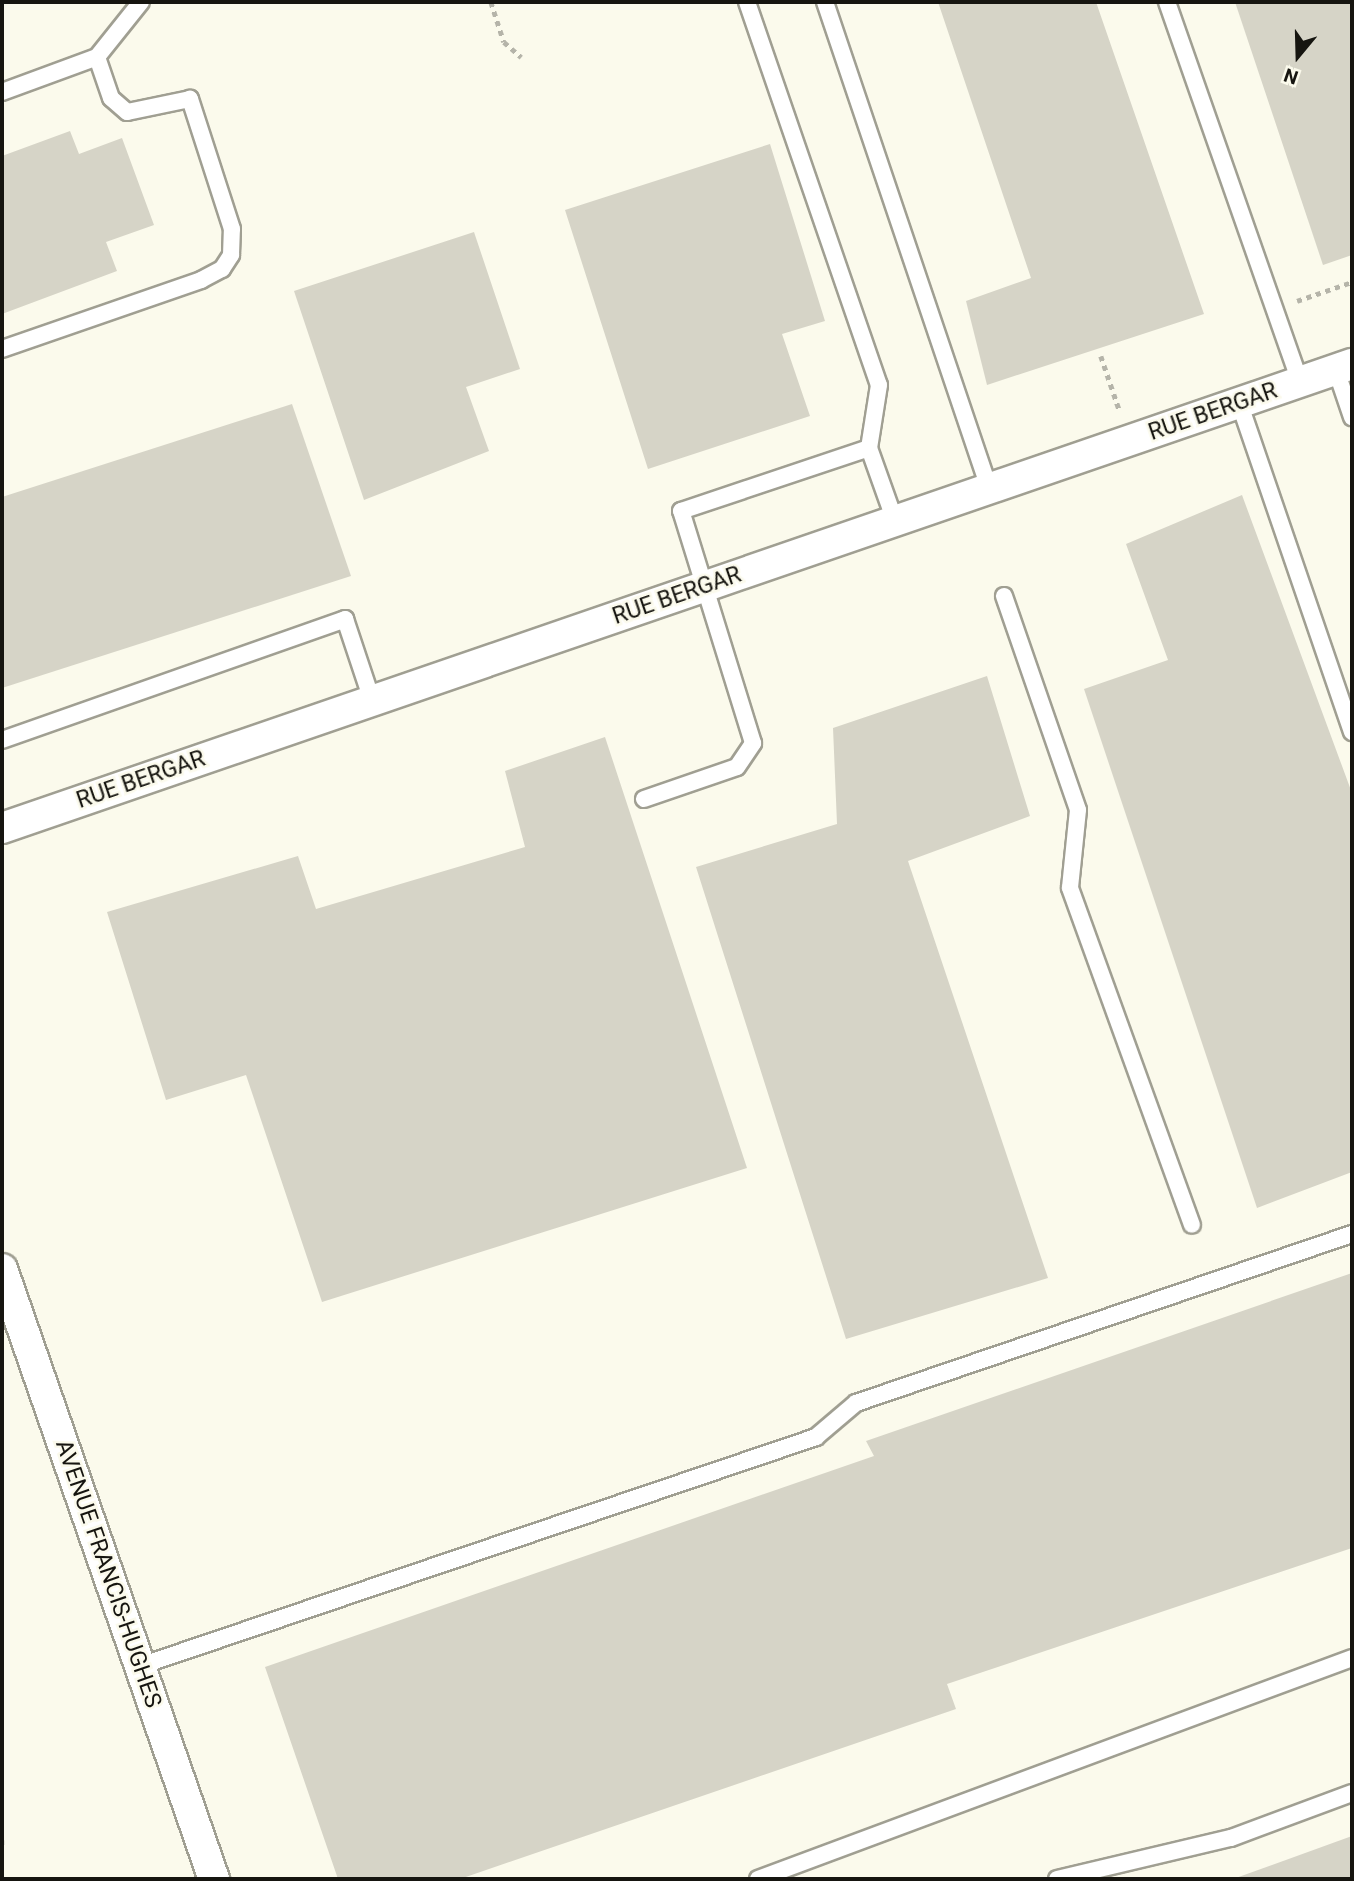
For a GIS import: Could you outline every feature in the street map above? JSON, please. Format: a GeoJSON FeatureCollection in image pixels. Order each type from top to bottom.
{"type":"FeatureCollection","features":[{"type":"Feature","properties":{"kind":"street","name":"RUE BERGAR"},"geometry":{"type":"LineString","coordinates":[[2,828],[1344,367]]}},
{"type":"Feature","properties":{"kind":"street","name":"AVENUE FRANCIS-HUGHES"},"geometry":{"type":"LineString","coordinates":[[2,1269],[214,1879]]}},
{"type":"Feature","properties":{"kind":"lane"},"geometry":{"type":"LineString","coordinates":[[2,92],[97,57],[141,2]]}},
{"type":"Feature","properties":{"kind":"lane"},"geometry":{"type":"LineString","coordinates":[[747,2],[879,385],[869,448],[895,521]]}},
{"type":"Feature","properties":{"kind":"lane"},"geometry":{"type":"LineString","coordinates":[[825,2],[989,488]]}},
{"type":"Feature","properties":{"kind":"lane"},"geometry":{"type":"LineString","coordinates":[[1167,2],[1300,382]]}},
{"type":"Feature","properties":{"kind":"lane"},"geometry":{"type":"LineString","coordinates":[[2,349],[201,280],[222,269],[232,254],[232,229],[190,99],[127,112],[111,98],[97,57]]}},
{"type":"Feature","properties":{"kind":"lane"},"geometry":{"type":"LineString","coordinates":[[1344,367],[1352,417]]}},
{"type":"Feature","properties":{"kind":"lane"},"geometry":{"type":"LineString","coordinates":[[1239,402],[1352,732]]}},
{"type":"Feature","properties":{"kind":"lane"},"geometry":{"type":"LineString","coordinates":[[644,799],[737,767],[751,750],[752,729],[681,511],[869,448]]}},
{"type":"Feature","properties":{"kind":"lane"},"geometry":{"type":"LineString","coordinates":[[1004,596],[1078,810],[1070,888],[1192,1225]]}},
{"type":"Feature","properties":{"kind":"lane"},"geometry":{"type":"LineString","coordinates":[[2,740],[345,620],[372,700]]}},
{"type":"Feature","properties":{"kind":"lane"},"geometry":{"type":"LineString","coordinates":[[140,1666],[816,1437],[856,1403],[1352,1234]]}},
{"type":"Feature","properties":{"kind":"lane"},"geometry":{"type":"LineString","coordinates":[[758,1879],[1352,1658]]}},
{"type":"Feature","properties":{"kind":"lane"},"geometry":{"type":"LineString","coordinates":[[1057,1879],[1231,1838],[1352,1793]]}},
{"type":"Feature","properties":{"kind":"path"},"geometry":{"type":"LineString","coordinates":[[491,2],[504,42],[521,57]]}},
{"type":"Feature","properties":{"kind":"path"},"geometry":{"type":"LineString","coordinates":[[1289,303],[1352,282]]}},
{"type":"Feature","properties":{"kind":"path"},"geometry":{"type":"LineString","coordinates":[[1101,356],[1119,409]]}},
{"type":"Feature","properties":{"kind":"path"},"geometry":{"type":"LineString","coordinates":[[2,1840],[2,1849]]}},
{"type":"Feature","properties":{"kind":"building"},"geometry":{"type":"Polygon","coordinates":[[[938,2],[1096,2],[1204,314],[987,385],[966,301],[1031,278],[938,2]]]}},
{"type":"Feature","properties":{"kind":"building"},"geometry":{"type":"Polygon","coordinates":[[[1235,2],[1352,2],[1352,255],[1323,265],[1235,2]]]}},
{"type":"Feature","properties":{"kind":"building"},"geometry":{"type":"Polygon","coordinates":[[[70,131],[79,154],[122,138],[154,225],[106,242],[117,271],[2,314],[2,156],[70,131]]]}},
{"type":"Feature","properties":{"kind":"building"},"geometry":{"type":"Polygon","coordinates":[[[770,144],[825,321],[782,334],[810,416],[648,469],[565,210],[770,144]]]}},
{"type":"Feature","properties":{"kind":"building"},"geometry":{"type":"Polygon","coordinates":[[[474,232],[520,369],[466,387],[489,451],[364,500],[294,291],[474,232]]]}},
{"type":"Feature","properties":{"kind":"building"},"geometry":{"type":"Polygon","coordinates":[[[292,404],[351,576],[2,688],[2,497],[292,404]]]}},
{"type":"Feature","properties":{"kind":"building"},"geometry":{"type":"Polygon","coordinates":[[[1242,495],[1352,793],[1352,1172],[1257,1208],[1084,689],[1168,660],[1126,544],[1242,495]]]}},
{"type":"Feature","properties":{"kind":"building"},"geometry":{"type":"Polygon","coordinates":[[[987,676],[1030,816],[908,861],[1048,1278],[846,1339],[696,867],[837,824],[833,728],[987,676]]]}},
{"type":"Feature","properties":{"kind":"building"},"geometry":{"type":"Polygon","coordinates":[[[605,737],[747,1168],[322,1302],[246,1075],[166,1100],[107,912],[298,856],[316,909],[525,847],[505,771],[605,737]]]}},
{"type":"Feature","properties":{"kind":"building"},"geometry":{"type":"Polygon","coordinates":[[[1352,1273],[1352,1548],[947,1684],[956,1709],[460,1879],[338,1879],[265,1667],[874,1456],[866,1441],[1352,1273]]]}},
{"type":"Feature","properties":{"kind":"building"},"geometry":{"type":"Polygon","coordinates":[[[1352,1836],[1352,1879],[1233,1879],[1352,1836]]]}}]}
